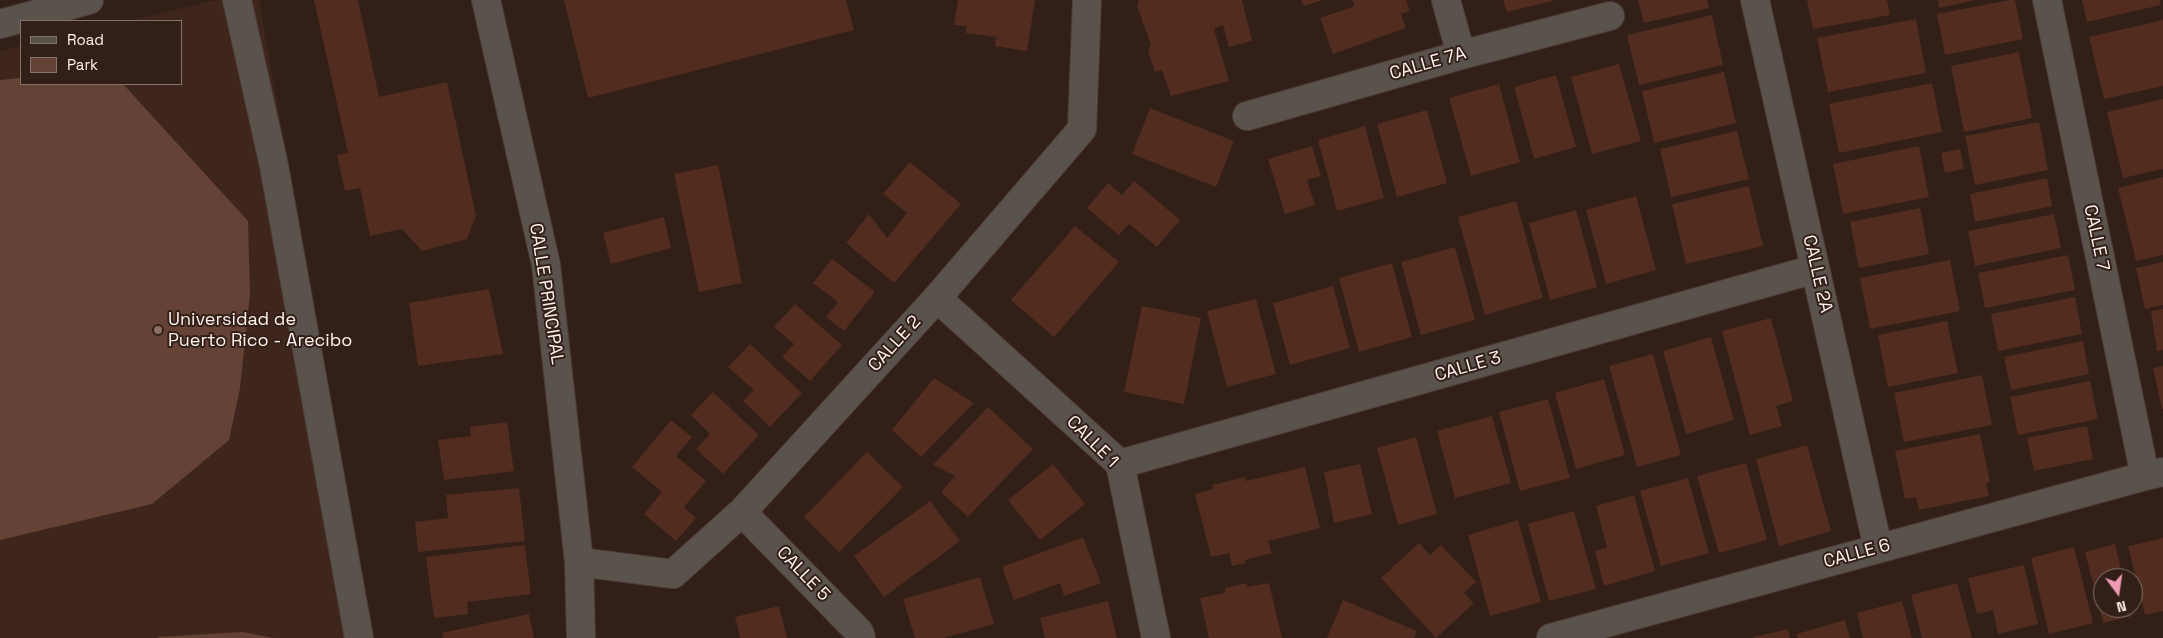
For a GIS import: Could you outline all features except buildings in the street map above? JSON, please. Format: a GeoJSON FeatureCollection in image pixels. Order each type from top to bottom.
{"type":"FeatureCollection","features":[{"type":"Feature","properties":{"kind":"street"},"geometry":{"type":"LineString","coordinates":[[0,24],[89,0]]}},
{"type":"Feature","properties":{"kind":"street"},"geometry":{"type":"LineString","coordinates":[[237,0],[274,166],[359,638]]}},
{"type":"Feature","properties":{"kind":"street","name":"CALLE PRINCIPAL"},"geometry":{"type":"LineString","coordinates":[[486,0],[546,265],[579,562]]}},
{"type":"Feature","properties":{"kind":"street","name":"CALLE 2"},"geometry":{"type":"LineString","coordinates":[[579,562],[673,574],[742,512],[937,298],[1082,129],[1087,0]]}},
{"type":"Feature","properties":{"kind":"street"},"geometry":{"type":"LineString","coordinates":[[1446,0],[1460,55]]}},
{"type":"Feature","properties":{"kind":"street","name":"CALLE 2A"},"geometry":{"type":"LineString","coordinates":[[1754,0],[1878,548]]}},
{"type":"Feature","properties":{"kind":"street","name":"CALLE 7"},"geometry":{"type":"LineString","coordinates":[[2047,0],[2154,474]]}},
{"type":"Feature","properties":{"kind":"street","name":"CALLE 7A"},"geometry":{"type":"LineString","coordinates":[[1247,116],[1460,55],[1610,16]]}},
{"type":"Feature","properties":{"kind":"street","name":"CALLE 3"},"geometry":{"type":"LineString","coordinates":[[1120,464],[1816,269]]}},
{"type":"Feature","properties":{"kind":"street","name":"CALLE 1"},"geometry":{"type":"LineString","coordinates":[[937,298],[1120,464],[1156,638]]}},
{"type":"Feature","properties":{"kind":"street","name":"CALLE 6"},"geometry":{"type":"LineString","coordinates":[[1551,638],[2154,474]]}},
{"type":"Feature","properties":{"kind":"street","name":"CALLE 5"},"geometry":{"type":"LineString","coordinates":[[742,512],[860,632],[861,638]]}},
{"type":"Feature","properties":{"kind":"street"},"geometry":{"type":"LineString","coordinates":[[579,562],[581,638]]}},
{"type":"Feature","properties":{"kind":"shaded area","name":"Universidad de Puerto Rico - Arecibo"},"geometry":{"type":"Polygon","coordinates":[[[217,0],[259,0],[360,576],[373,638],[0,638],[0,51],[20,46],[20,85],[182,85],[182,20],[131,20],[217,0]]]}},
{"type":"Feature","properties":{"kind":"green space"},"geometry":{"type":"Polygon","coordinates":[[[20,78],[20,85],[124,85],[248,221],[250,294],[240,388],[229,440],[152,504],[0,540],[0,80],[20,78]]]}},
{"type":"Feature","properties":{"kind":"green space"},"geometry":{"type":"Polygon","coordinates":[[[243,632],[273,638],[157,638],[158,637],[243,632]]]}},
{"type":"Feature","properties":{"kind":"place","name":"Universidad de Puerto Rico - Arecibo"},"geometry":{"type":"Point","coordinates":[158,330]}}]}
